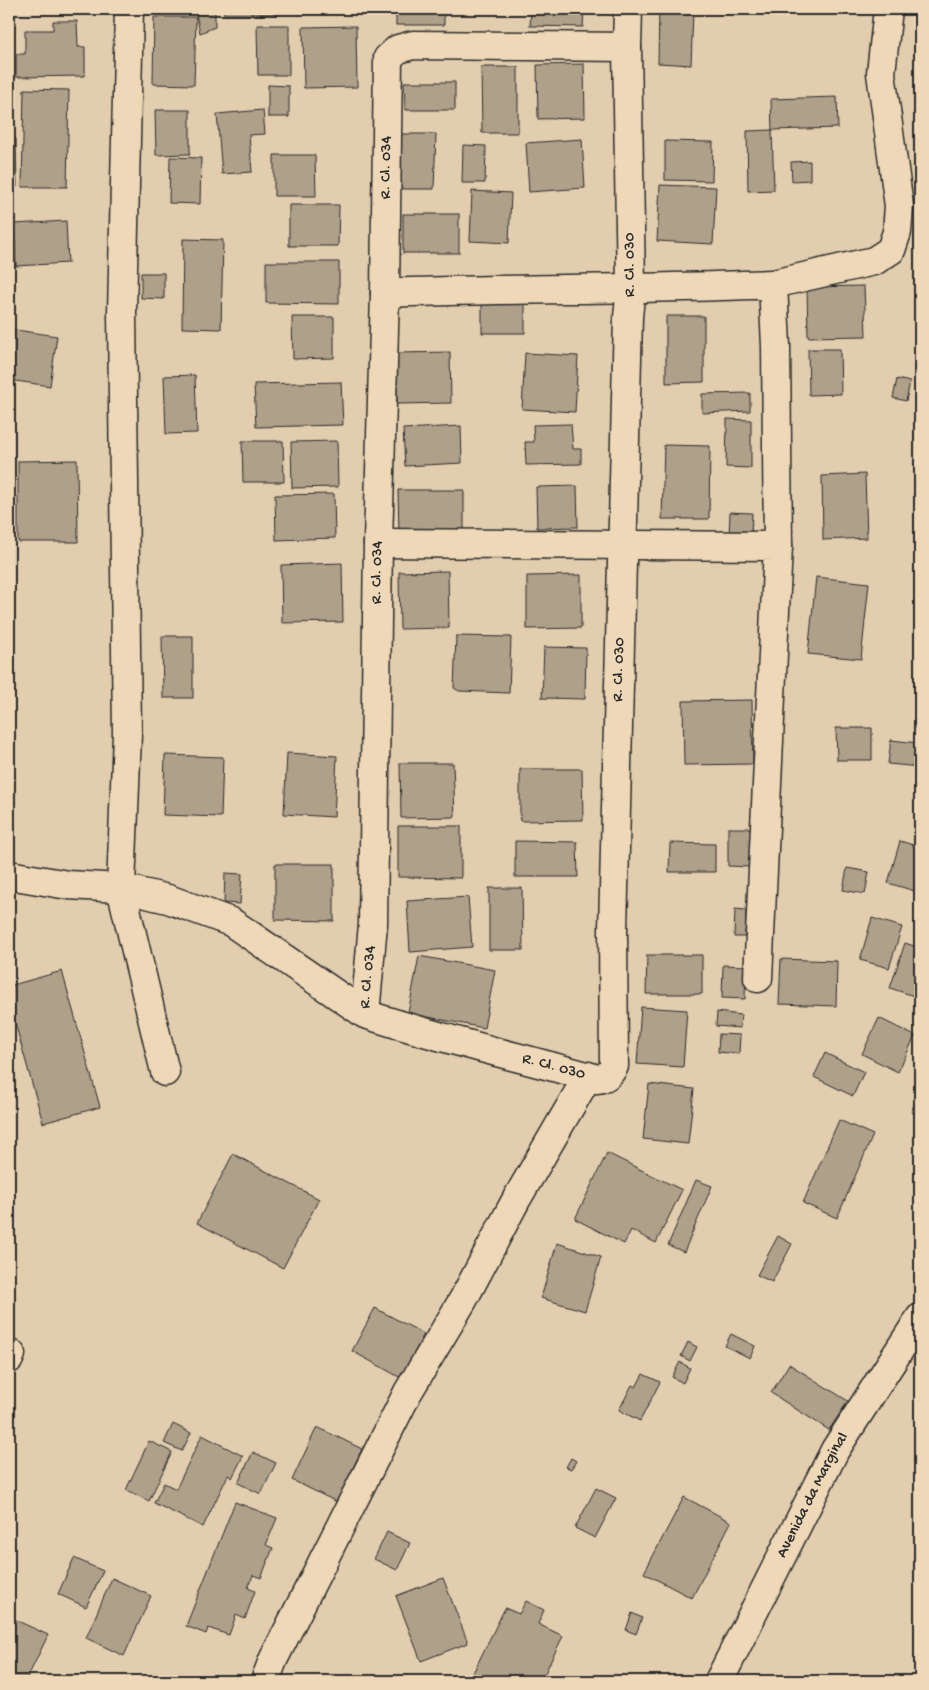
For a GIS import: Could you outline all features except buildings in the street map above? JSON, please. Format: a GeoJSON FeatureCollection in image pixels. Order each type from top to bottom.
{"type":"FeatureCollection","features":[{"type":"Feature","properties":{"kind":"street"},"geometry":{"type":"LineString","coordinates":[[128,9],[122,314],[127,734],[121,888],[165,1072]]}},
{"type":"Feature","properties":{"kind":"street","name":"R. Cl. 030"},"geometry":{"type":"LineString","coordinates":[[365,1014],[491,1052],[597,1079],[604,1078],[614,1066],[613,930],[628,317],[632,287],[627,47],[628,9]]}},
{"type":"Feature","properties":{"kind":"street"},"geometry":{"type":"LineString","coordinates":[[385,293],[773,284],[874,261],[891,250],[897,232],[899,206],[881,73],[888,9]]}},
{"type":"Feature","properties":{"kind":"street","name":"R. Cl. 034"},"geometry":{"type":"LineString","coordinates":[[365,1014],[372,924],[388,58],[398,49],[413,45],[627,47]]}},
{"type":"Feature","properties":{"kind":"street"},"geometry":{"type":"LineString","coordinates":[[758,978],[778,546],[776,346],[773,284]]}},
{"type":"Feature","properties":{"kind":"street"},"geometry":{"type":"LineString","coordinates":[[378,544],[778,546]]}},
{"type":"Feature","properties":{"kind":"street","name":"R. Cl. 034"},"geometry":{"type":"LineString","coordinates":[[9,875],[68,885],[121,888],[168,899],[232,922],[365,1014]]}},
{"type":"Feature","properties":{"kind":"street"},"geometry":{"type":"LineString","coordinates":[[265,1681],[408,1392],[464,1300],[516,1200],[588,1076]]}},
{"type":"Feature","properties":{"kind":"street","name":"Avenida da Marginal"},"geometry":{"type":"LineString","coordinates":[[719,1681],[834,1450],[920,1318]]}}]}
